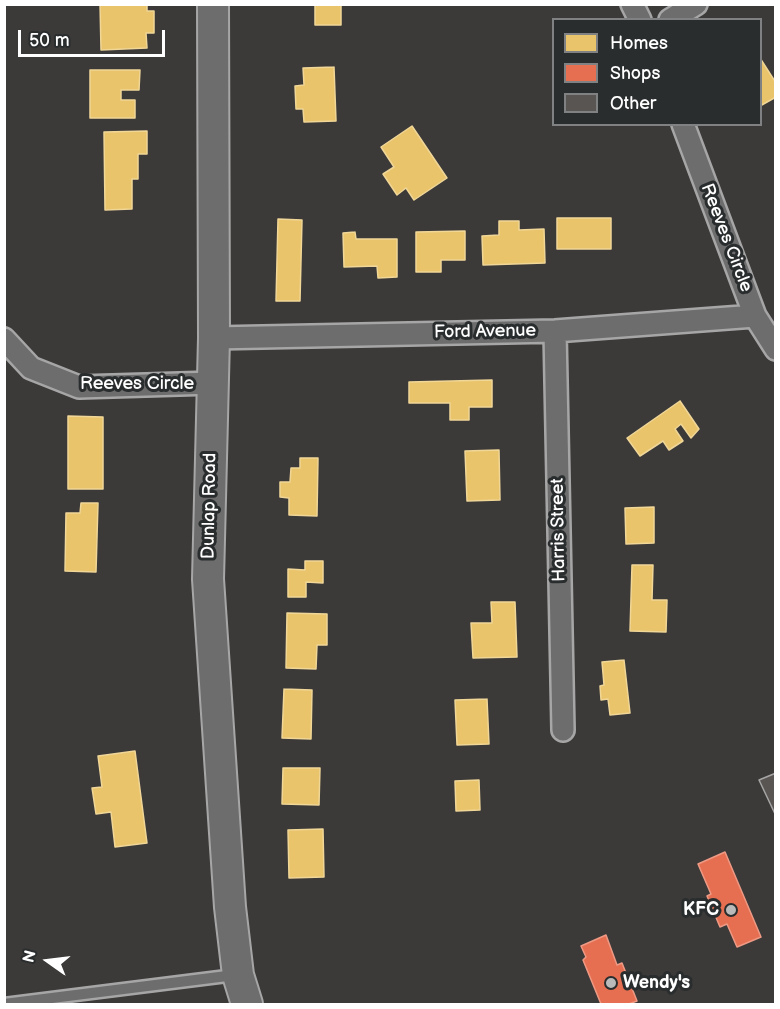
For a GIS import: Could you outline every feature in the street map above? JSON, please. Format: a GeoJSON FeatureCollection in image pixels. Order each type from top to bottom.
{"type":"FeatureCollection","features":[{"type":"Feature","properties":{"kind":"main road","name":"Dunlap Road"},"geometry":{"type":"LineString","coordinates":[[213,4],[214,338],[208,579],[230,907],[238,975],[247,1005]]}},
{"type":"Feature","properties":{"kind":"street"},"geometry":{"type":"LineString","coordinates":[[632,4],[639,18]]}},
{"type":"Feature","properties":{"kind":"street"},"geometry":{"type":"LineString","coordinates":[[673,18],[696,4]]}},
{"type":"Feature","properties":{"kind":"street","name":"Reeves Circle"},"geometry":{"type":"LineString","coordinates":[[683,126],[755,316],[776,349]]}},
{"type":"Feature","properties":{"kind":"street","name":"Ford Avenue"},"geometry":{"type":"LineString","coordinates":[[214,338],[555,331],[755,316]]}},
{"type":"Feature","properties":{"kind":"street","name":"Harris Street"},"geometry":{"type":"LineString","coordinates":[[555,331],[563,730]]}},
{"type":"Feature","properties":{"kind":"street","name":"Reeves Circle"},"geometry":{"type":"LineString","coordinates":[[4,339],[31,368],[79,387],[213,384]]}},
{"type":"Feature","properties":{"kind":"lane"},"geometry":{"type":"LineString","coordinates":[[4,1004],[238,975]]}},
{"type":"Feature","properties":{"kind":"building: Homes"},"geometry":{"type":"Polygon","coordinates":[[[100,4],[147,4],[147,11],[154,11],[154,33],[146,33],[147,48],[101,50],[100,4]]]}},
{"type":"Feature","properties":{"kind":"building: Homes"},"geometry":{"type":"Polygon","coordinates":[[[315,4],[341,4],[341,25],[315,25],[315,4]]]}},
{"type":"Feature","properties":{"kind":"building: Homes"},"geometry":{"type":"Polygon","coordinates":[[[762,61],[776,83],[776,97],[762,105],[762,61]]]}},
{"type":"Feature","properties":{"kind":"building: Homes"},"geometry":{"type":"Polygon","coordinates":[[[334,67],[336,121],[304,122],[303,109],[296,109],[295,86],[304,85],[303,68],[334,67]]]}},
{"type":"Feature","properties":{"kind":"building: Homes"},"geometry":{"type":"Polygon","coordinates":[[[90,70],[140,70],[139,90],[121,90],[121,100],[135,100],[135,118],[90,118],[90,70]]]}},
{"type":"Feature","properties":{"kind":"building: Homes"},"geometry":{"type":"Polygon","coordinates":[[[412,126],[447,178],[414,200],[406,188],[397,195],[383,174],[394,167],[381,147],[412,126]]]}},
{"type":"Feature","properties":{"kind":"building: Homes"},"geometry":{"type":"Polygon","coordinates":[[[147,131],[147,154],[138,154],[138,179],[132,179],[132,209],[105,210],[104,132],[147,131]]]}},
{"type":"Feature","properties":{"kind":"building: Homes"},"geometry":{"type":"Polygon","coordinates":[[[557,218],[611,218],[611,249],[557,249],[557,218]]]}},
{"type":"Feature","properties":{"kind":"building: Homes"},"geometry":{"type":"Polygon","coordinates":[[[278,219],[302,220],[300,301],[276,301],[278,219]]]}},
{"type":"Feature","properties":{"kind":"building: Homes"},"geometry":{"type":"Polygon","coordinates":[[[499,221],[519,221],[519,230],[544,229],[545,263],[483,265],[482,236],[499,235],[499,221]]]}},
{"type":"Feature","properties":{"kind":"building: Homes"},"geometry":{"type":"Polygon","coordinates":[[[465,231],[465,260],[441,260],[441,272],[416,272],[416,232],[465,231]]]}},
{"type":"Feature","properties":{"kind":"building: Homes"},"geometry":{"type":"Polygon","coordinates":[[[355,232],[356,239],[397,239],[397,277],[378,278],[377,266],[344,267],[343,233],[355,232]]]}},
{"type":"Feature","properties":{"kind":"building: Homes"},"geometry":{"type":"Polygon","coordinates":[[[492,380],[492,407],[469,407],[469,420],[450,420],[450,403],[409,403],[409,382],[492,380]]]}},
{"type":"Feature","properties":{"kind":"building: Homes"},"geometry":{"type":"Polygon","coordinates":[[[680,401],[699,429],[691,438],[681,424],[675,429],[683,441],[669,450],[663,441],[640,456],[627,438],[680,401]]]}},
{"type":"Feature","properties":{"kind":"building: Homes"},"geometry":{"type":"Polygon","coordinates":[[[68,416],[103,417],[103,489],[68,489],[68,416]]]}},
{"type":"Feature","properties":{"kind":"building: Homes"},"geometry":{"type":"Polygon","coordinates":[[[499,450],[500,500],[467,501],[465,451],[499,450]]]}},
{"type":"Feature","properties":{"kind":"building: Homes"},"geometry":{"type":"Polygon","coordinates":[[[300,458],[318,458],[317,516],[289,515],[289,498],[280,497],[280,482],[290,482],[291,468],[300,468],[300,458]]]}},
{"type":"Feature","properties":{"kind":"building: Homes"},"geometry":{"type":"Polygon","coordinates":[[[81,503],[98,503],[96,572],[65,571],[66,513],[80,513],[81,503]]]}},
{"type":"Feature","properties":{"kind":"building: Homes"},"geometry":{"type":"Polygon","coordinates":[[[654,507],[654,543],[626,544],[625,508],[654,507]]]}},
{"type":"Feature","properties":{"kind":"building: Homes"},"geometry":{"type":"Polygon","coordinates":[[[305,561],[323,561],[323,583],[306,582],[306,597],[288,597],[288,569],[305,570],[305,561]]]}},
{"type":"Feature","properties":{"kind":"building: Homes"},"geometry":{"type":"Polygon","coordinates":[[[632,565],[653,565],[652,600],[667,600],[666,632],[630,631],[632,565]]]}},
{"type":"Feature","properties":{"kind":"building: Homes"},"geometry":{"type":"Polygon","coordinates":[[[491,602],[515,602],[517,657],[473,658],[471,623],[492,623],[491,602]]]}},
{"type":"Feature","properties":{"kind":"building: Homes"},"geometry":{"type":"Polygon","coordinates":[[[287,613],[327,614],[327,645],[317,645],[316,669],[286,668],[287,613]]]}},
{"type":"Feature","properties":{"kind":"building: Homes"},"geometry":{"type":"Polygon","coordinates":[[[624,660],[630,713],[610,715],[608,699],[601,700],[600,686],[604,685],[602,662],[624,660]]]}},
{"type":"Feature","properties":{"kind":"building: Homes"},"geometry":{"type":"Polygon","coordinates":[[[284,689],[312,690],[311,739],[282,738],[284,689]]]}},
{"type":"Feature","properties":{"kind":"building: Homes"},"geometry":{"type":"Polygon","coordinates":[[[487,699],[489,744],[457,745],[455,700],[487,699]]]}},
{"type":"Feature","properties":{"kind":"building: Homes"},"geometry":{"type":"Polygon","coordinates":[[[135,751],[147,843],[115,847],[111,812],[96,814],[92,788],[102,787],[98,756],[135,751]]]}},
{"type":"Feature","properties":{"kind":"building: Homes"},"geometry":{"type":"Polygon","coordinates":[[[283,768],[320,768],[319,805],[282,804],[283,768]]]}},
{"type":"Feature","properties":{"kind":"building: Homes"},"geometry":{"type":"Polygon","coordinates":[[[479,780],[480,810],[456,811],[455,781],[479,780]]]}},
{"type":"Feature","properties":{"kind":"building: Homes"},"geometry":{"type":"Polygon","coordinates":[[[323,829],[324,877],[289,878],[288,830],[323,829]]]}},
{"type":"Feature","properties":{"kind":"building: Shops","name":"KFC"},"geometry":{"type":"Polygon","coordinates":[[[725,852],[761,937],[737,947],[727,924],[720,927],[707,896],[711,894],[698,864],[725,852]]]}},
{"type":"Feature","properties":{"kind":"building: Shops","name":"Wendy's"},"geometry":{"type":"Polygon","coordinates":[[[606,935],[617,965],[622,963],[637,1001],[629,1004],[601,1004],[583,960],[586,957],[581,946],[606,935]]]}},
{"type":"Feature","properties":{"kind":"building: Other"},"geometry":{"type":"Polygon","coordinates":[[[776,773],[776,816],[759,780],[776,773]]]}},
{"type":"Feature","properties":{"kind":"place","name":"KFC"},"geometry":{"type":"Point","coordinates":[731,910]}},
{"type":"Feature","properties":{"kind":"place","name":"Wendy's"},"geometry":{"type":"Point","coordinates":[611,983]}}]}
